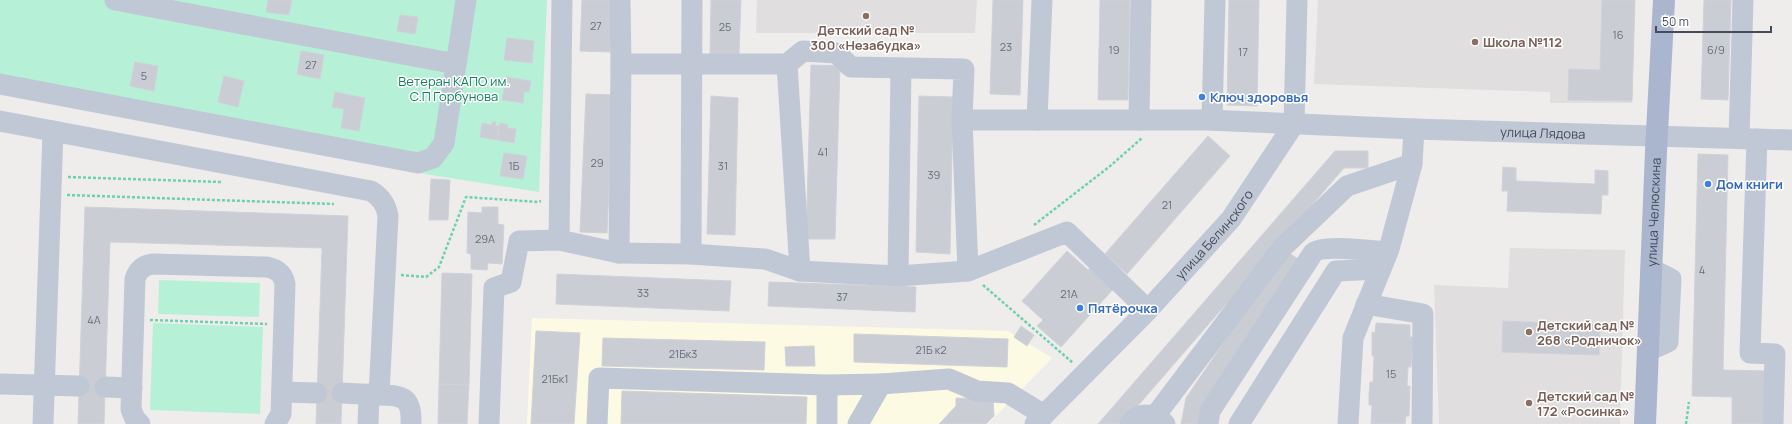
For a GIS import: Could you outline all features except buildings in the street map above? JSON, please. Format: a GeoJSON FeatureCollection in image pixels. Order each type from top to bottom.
{"type":"FeatureCollection","features":[{"type":"Feature","properties":{"kind":"main road","name":"улица Челюскина"},"geometry":{"type":"LineString","coordinates":[[1645,424],[1664,0]]}},
{"type":"Feature","properties":{"kind":"street"},"geometry":{"type":"LineString","coordinates":[[116,0],[456,64]]}},
{"type":"Feature","properties":{"kind":"street"},"geometry":{"type":"LineString","coordinates":[[0,84],[418,163],[433,158],[444,142],[466,0]]}},
{"type":"Feature","properties":{"kind":"street"},"geometry":{"type":"LineString","coordinates":[[559,240],[562,0]]}},
{"type":"Feature","properties":{"kind":"street"},"geometry":{"type":"LineString","coordinates":[[619,253],[621,64],[620,0]]}},
{"type":"Feature","properties":{"kind":"street"},"geometry":{"type":"LineString","coordinates":[[691,254],[692,0]]}},
{"type":"Feature","properties":{"kind":"street"},"geometry":{"type":"LineString","coordinates":[[1036,120],[1042,0]]}},
{"type":"Feature","properties":{"kind":"street"},"geometry":{"type":"LineString","coordinates":[[1139,120],[1141,0]]}},
{"type":"Feature","properties":{"kind":"street"},"geometry":{"type":"LineString","coordinates":[[1212,120],[1216,0]]}},
{"type":"Feature","properties":{"kind":"street"},"geometry":{"type":"LineString","coordinates":[[1294,124],[1297,0]]}},
{"type":"Feature","properties":{"kind":"street"},"geometry":{"type":"LineString","coordinates":[[1743,0],[1748,139],[1750,353],[1775,354],[1773,424]]}},
{"type":"Feature","properties":{"kind":"street"},"geometry":{"type":"LineString","coordinates":[[621,64],[787,64],[803,51],[836,53],[851,67],[964,69],[962,120],[968,271]]}},
{"type":"Feature","properties":{"kind":"street"},"geometry":{"type":"LineString","coordinates":[[787,64],[800,271]]}},
{"type":"Feature","properties":{"kind":"street"},"geometry":{"type":"LineString","coordinates":[[898,276],[901,68]]}},
{"type":"Feature","properties":{"kind":"street","name":"улица Лядова"},"geometry":{"type":"LineString","coordinates":[[962,120],[1212,120],[1414,129],[1792,140]]}},
{"type":"Feature","properties":{"kind":"street"},"geometry":{"type":"LineString","coordinates":[[0,121],[371,191],[381,199],[387,209],[385,275],[374,394],[368,424]]}},
{"type":"Feature","properties":{"kind":"street","name":"улица Белинского"},"geometry":{"type":"LineString","coordinates":[[1040,419],[1148,310],[1231,219],[1294,124]]}},
{"type":"Feature","properties":{"kind":"street"},"geometry":{"type":"LineString","coordinates":[[1348,424],[1353,338],[1384,260],[1412,164],[1414,129]]}},
{"type":"Feature","properties":{"kind":"street"},"geometry":{"type":"LineString","coordinates":[[44,424],[53,131]]}},
{"type":"Feature","properties":{"kind":"street"},"geometry":{"type":"LineString","coordinates":[[1130,424],[1134,419],[1143,415],[1160,420],[1282,248],[1347,186],[1412,164]]}},
{"type":"Feature","properties":{"kind":"street"},"geometry":{"type":"LineString","coordinates":[[489,424],[494,288],[511,282],[518,241],[559,240],[619,253],[691,254],[765,259],[800,271],[898,276],[968,271],[1067,232],[1148,310]]}},
{"type":"Feature","properties":{"kind":"street"},"geometry":{"type":"LineString","coordinates":[[1208,424],[1210,410],[1313,253],[1317,250],[1332,249],[1384,260]]}},
{"type":"Feature","properties":{"kind":"street"},"geometry":{"type":"LineString","coordinates":[[1239,424],[1336,271],[1384,260]]}},
{"type":"Feature","properties":{"kind":"street"},"geometry":{"type":"LineString","coordinates":[[140,424],[132,415],[135,279],[140,269],[148,264],[267,267],[278,271],[284,278],[281,414],[275,424]]}},
{"type":"Feature","properties":{"kind":"street"},"geometry":{"type":"LineString","coordinates":[[1366,304],[1423,314],[1422,424]]}},
{"type":"Feature","properties":{"kind":"street"},"geometry":{"type":"LineString","coordinates":[[597,424],[599,378],[827,385],[881,384],[949,380],[977,390],[1008,393],[1040,419]]}},
{"type":"Feature","properties":{"kind":"street"},"geometry":{"type":"LineString","coordinates":[[0,384],[79,386]]}},
{"type":"Feature","properties":{"kind":"street"},"geometry":{"type":"LineString","coordinates":[[858,424],[881,384]]}},
{"type":"Feature","properties":{"kind":"street"},"geometry":{"type":"LineString","coordinates":[[827,385],[827,424]]}},
{"type":"Feature","properties":{"kind":"street"},"geometry":{"type":"LineString","coordinates":[[105,387],[132,388]]}},
{"type":"Feature","properties":{"kind":"street"},"geometry":{"type":"LineString","coordinates":[[282,392],[318,393]]}},
{"type":"Feature","properties":{"kind":"street"},"geometry":{"type":"LineString","coordinates":[[342,393],[395,395],[405,400],[411,410],[411,424]]}},
{"type":"Feature","properties":{"kind":"path"},"geometry":{"type":"LineString","coordinates":[[1029,228],[1109,167],[1163,120]]}},
{"type":"Feature","properties":{"kind":"path"},"geometry":{"type":"LineString","coordinates":[[51,186],[225,182]]}},
{"type":"Feature","properties":{"kind":"path"},"geometry":{"type":"LineString","coordinates":[[51,186],[338,204]]}},
{"type":"Feature","properties":{"kind":"path"},"geometry":{"type":"LineString","coordinates":[[385,275],[426,276],[439,267],[466,197],[538,202],[559,193]]}},
{"type":"Feature","properties":{"kind":"path"},"geometry":{"type":"LineString","coordinates":[[968,271],[1086,373]]}},
{"type":"Feature","properties":{"kind":"path"},"geometry":{"type":"LineString","coordinates":[[134,320],[284,324]]}},
{"type":"Feature","properties":{"kind":"path"},"geometry":{"type":"LineString","coordinates":[[1686,424],[1689,402]]}},
{"type":"Feature","properties":{"kind":"shaded area","name":"Детский сад № 300 «Незабудка»"},"geometry":{"type":"Polygon","coordinates":[[[757,0],[977,0],[975,33],[756,33],[757,0]]]}},
{"type":"Feature","properties":{"kind":"shaded area","name":"Школа №112"},"geometry":{"type":"Polygon","coordinates":[[[1318,0],[1635,0],[1632,103],[1550,103],[1550,92],[1314,84],[1318,0]]]}},
{"type":"Feature","properties":{"kind":"shaded area","name":"Детский сад № 268 «Родничок»"},"geometry":{"type":"Polygon","coordinates":[[[1510,248],[1625,250],[1620,424],[1439,424],[1434,285],[1508,288],[1510,248]]]}},
{"type":"Feature","properties":{"kind":"shaded area"},"geometry":{"type":"Polygon","coordinates":[[[532,318],[1008,331],[1052,358],[988,424],[527,424],[532,318]]]}},
{"type":"Feature","properties":{"kind":"green space","name":"Ветеран КАПО им. С.П Горбунова"},"geometry":{"type":"Polygon","coordinates":[[[0,0],[547,0],[539,192],[431,175],[0,92],[0,0]]]}},
{"type":"Feature","properties":{"kind":"green space"},"geometry":{"type":"Polygon","coordinates":[[[159,280],[260,283],[259,317],[158,314],[159,280]]]}},
{"type":"Feature","properties":{"kind":"green space"},"geometry":{"type":"Polygon","coordinates":[[[153,323],[263,327],[260,414],[150,410],[153,323]]]}},
{"type":"Feature","properties":{"kind":"tunnel"},"geometry":{"type":"LineString","coordinates":[[317,393],[342,393]]}},
{"type":"Feature","properties":{"kind":"place","name":"Детский сад № 300 «Незабудка»"},"geometry":{"type":"Point","coordinates":[866,16]}},
{"type":"Feature","properties":{"kind":"place","name":"Школа №112"},"geometry":{"type":"Point","coordinates":[1475,42]}},
{"type":"Feature","properties":{"kind":"place","name":"Ключ здоровья"},"geometry":{"type":"Point","coordinates":[1202,97]}},
{"type":"Feature","properties":{"kind":"place","name":"Дом книги"},"geometry":{"type":"Point","coordinates":[1708,184]}},
{"type":"Feature","properties":{"kind":"place","name":"Пятёрочка"},"geometry":{"type":"Point","coordinates":[1080,308]}},
{"type":"Feature","properties":{"kind":"place","name":"Детский сад № 268 «Родничок»"},"geometry":{"type":"Point","coordinates":[1529,332]}},
{"type":"Feature","properties":{"kind":"place","name":"Детский сад № 172 «Росинка»"},"geometry":{"type":"Point","coordinates":[1529,403]}}]}
